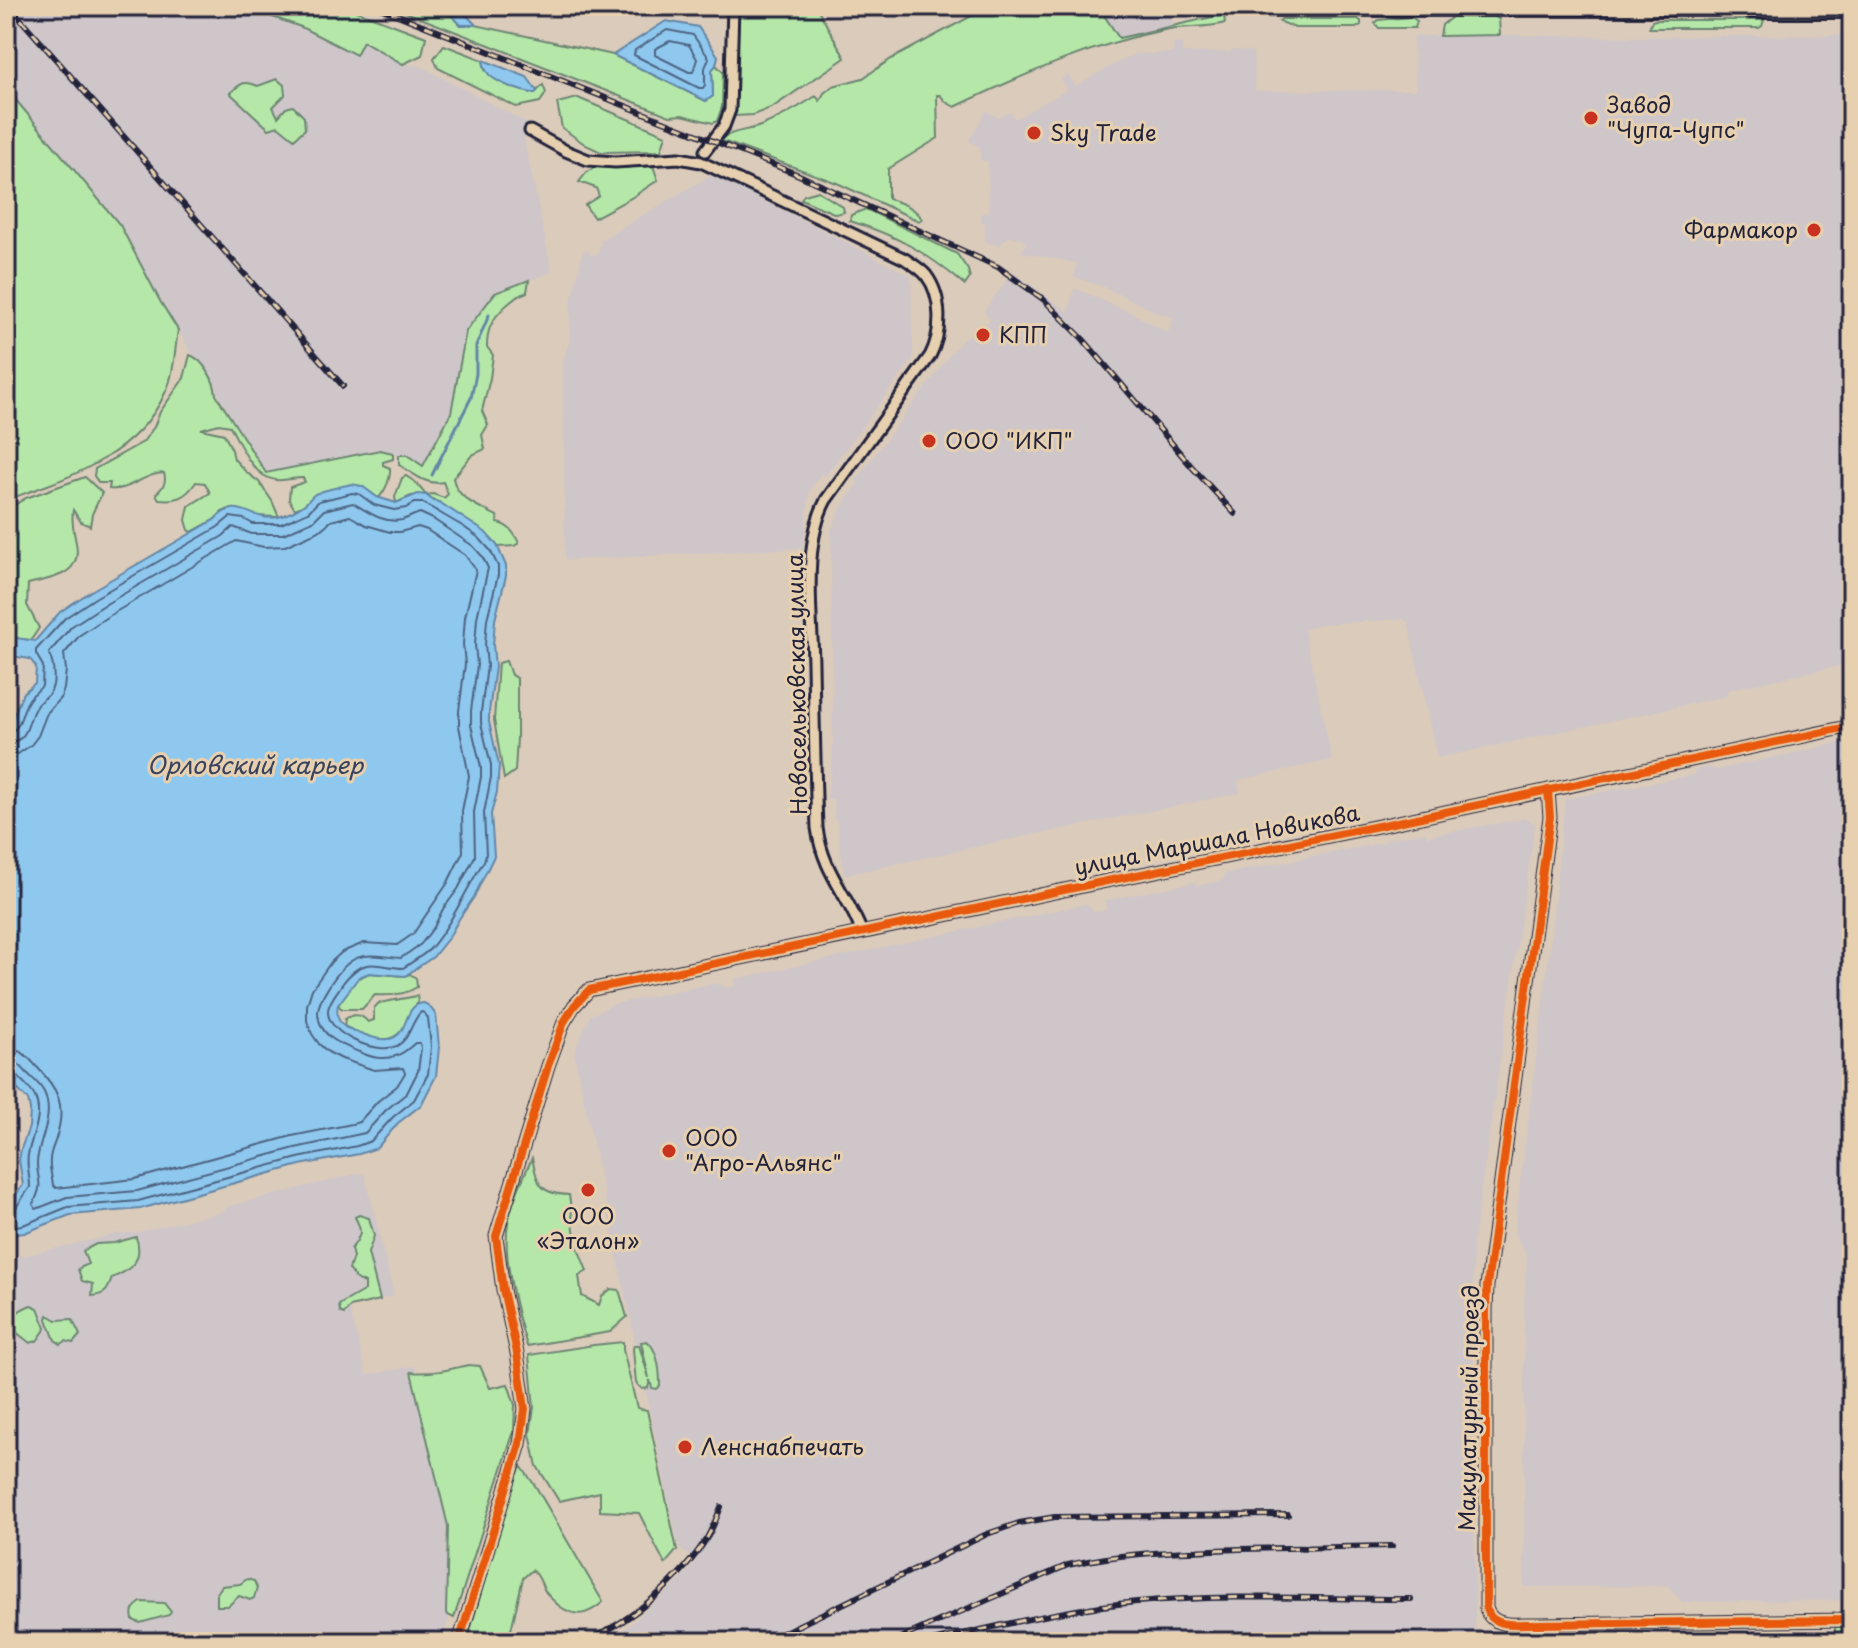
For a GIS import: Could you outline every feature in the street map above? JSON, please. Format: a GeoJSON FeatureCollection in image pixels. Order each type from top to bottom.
{"type":"FeatureCollection","features":[{"type":"Feature","properties":{"kind":"street"},"geometry":{"type":"LineString","coordinates":[[705,151],[724,126],[730,110],[733,6]]}},
{"type":"Feature","properties":{"kind":"street"},"geometry":{"type":"LineString","coordinates":[[1228,6],[1236,9],[1852,10]]}},
{"type":"Feature","properties":{"kind":"street","name":"Новосельковская улица"},"geometry":{"type":"LineString","coordinates":[[530,131],[588,160],[615,162],[679,158],[701,162],[905,259],[924,273],[930,283],[938,310],[938,342],[826,500],[813,538],[812,617],[819,847],[862,933]]}},
{"type":"Feature","properties":{"kind":"street","name":"улица Маршала Новикова"},"geometry":{"type":"LineString","coordinates":[[459,1642],[520,1444],[525,1409],[496,1236],[534,1108],[562,1028],[574,1006],[589,990],[1852,726]]}},
{"type":"Feature","properties":{"kind":"street","name":"Макулатурный проезд"},"geometry":{"type":"LineString","coordinates":[[1548,790],[1550,817],[1487,1286],[1488,1617],[1496,1623],[1538,1624],[1852,1620]]}},
{"type":"Feature","properties":{"kind":"shaded area"},"geometry":{"type":"Polygon","coordinates":[[[6,6],[256,6],[267,15],[301,27],[356,55],[363,41],[403,64],[420,66],[532,126],[524,139],[552,272],[495,293],[466,331],[451,413],[423,466],[407,455],[380,450],[266,473],[160,301],[120,225],[10,92],[6,78],[6,30],[17,22],[6,6]]]}},
{"type":"Feature","properties":{"kind":"shaded area"},"geometry":{"type":"Polygon","coordinates":[[[1101,6],[1173,6],[1172,26],[1119,38],[1101,6]]]}},
{"type":"Feature","properties":{"kind":"shaded area"},"geometry":{"type":"Polygon","coordinates":[[[1852,35],[1852,663],[1727,690],[1727,696],[1437,758],[1408,622],[1403,619],[1322,624],[1304,629],[1332,760],[1238,780],[1240,793],[844,875],[837,821],[834,820],[834,800],[827,798],[833,756],[831,530],[858,483],[856,480],[954,350],[991,320],[984,311],[1013,272],[1068,312],[1074,288],[1132,313],[1168,333],[1173,317],[1074,277],[1077,263],[1021,252],[1027,244],[1021,238],[1009,236],[998,246],[985,241],[985,222],[981,222],[981,213],[989,212],[988,161],[980,160],[980,147],[969,141],[986,111],[998,118],[1010,112],[1015,119],[1067,90],[1061,79],[1068,74],[1075,86],[1134,54],[1173,53],[1174,43],[1182,43],[1183,53],[1253,52],[1255,91],[1416,90],[1413,36],[1852,35]]]}},
{"type":"Feature","properties":{"kind":"shaded area"},"geometry":{"type":"Polygon","coordinates":[[[713,174],[911,276],[913,359],[825,476],[821,473],[814,483],[809,493],[803,548],[565,560],[563,362],[570,340],[570,309],[583,251],[589,250],[590,255],[598,253],[601,240],[713,174]]]}},
{"type":"Feature","properties":{"kind":"shaded area"},"geometry":{"type":"Polygon","coordinates":[[[1852,740],[1852,1600],[1682,1602],[1668,1586],[1524,1587],[1524,1300],[1527,1256],[1514,1233],[1565,799],[1694,775],[1694,770],[1708,767],[1717,770],[1852,740]]]}},
{"type":"Feature","properties":{"kind":"shaded area"},"geometry":{"type":"Polygon","coordinates":[[[1526,818],[1535,824],[1473,1244],[1475,1642],[765,1642],[763,1638],[749,1642],[621,1642],[617,1636],[680,1580],[696,1561],[679,1548],[574,1053],[590,1016],[614,1004],[715,983],[727,988],[736,986],[735,979],[1086,904],[1094,912],[1107,910],[1104,901],[1195,882],[1196,886],[1224,880],[1224,874],[1386,842],[1386,839],[1425,832],[1427,836],[1526,818]]]}},
{"type":"Feature","properties":{"kind":"shaded area"},"geometry":{"type":"Polygon","coordinates":[[[360,1173],[365,1175],[394,1296],[349,1307],[367,1375],[415,1366],[452,1528],[449,1619],[441,1642],[6,1642],[6,1260],[222,1212],[229,1206],[360,1173]]]}},
{"type":"Feature","properties":{"kind":"green space"},"geometry":{"type":"Polygon","coordinates":[[[256,6],[343,6],[426,37],[422,55],[403,64],[363,41],[356,55],[301,27],[267,15],[256,6]]]}},
{"type":"Feature","properties":{"kind":"green space"},"geometry":{"type":"Polygon","coordinates":[[[390,6],[443,6],[461,25],[476,25],[613,55],[706,101],[713,96],[712,70],[716,65],[723,72],[722,107],[717,121],[713,123],[682,115],[670,116],[390,6]]]}},
{"type":"Feature","properties":{"kind":"green space"},"geometry":{"type":"Polygon","coordinates":[[[738,6],[816,6],[845,58],[773,107],[753,115],[735,116],[738,6]]]}},
{"type":"Feature","properties":{"kind":"green space"},"geometry":{"type":"Polygon","coordinates":[[[990,6],[1101,6],[1119,38],[1221,15],[1225,23],[1172,29],[1110,44],[1031,73],[955,107],[937,95],[938,138],[888,169],[888,199],[912,209],[922,219],[919,221],[837,183],[720,140],[770,122],[816,96],[820,101],[833,86],[863,78],[891,59],[990,6]]]}},
{"type":"Feature","properties":{"kind":"green space"},"geometry":{"type":"Polygon","coordinates":[[[1411,17],[1417,21],[1415,28],[1379,28],[1375,23],[1379,20],[1411,17]]]}},
{"type":"Feature","properties":{"kind":"green space"},"geometry":{"type":"Polygon","coordinates":[[[1452,17],[1495,17],[1499,19],[1500,35],[1440,36],[1442,25],[1452,17]]]}},
{"type":"Feature","properties":{"kind":"green space"},"geometry":{"type":"Polygon","coordinates":[[[1358,19],[1361,25],[1356,28],[1295,28],[1279,21],[1358,19]]]}},
{"type":"Feature","properties":{"kind":"green space"},"geometry":{"type":"Polygon","coordinates":[[[1655,20],[1764,20],[1759,28],[1649,28],[1655,20]]]}},
{"type":"Feature","properties":{"kind":"green space"},"geometry":{"type":"Polygon","coordinates":[[[444,45],[483,60],[485,70],[535,93],[543,85],[546,93],[540,102],[516,107],[438,68],[434,58],[444,45]]]}},
{"type":"Feature","properties":{"kind":"green space"},"geometry":{"type":"Polygon","coordinates":[[[6,78],[10,93],[120,225],[178,330],[169,385],[153,414],[137,433],[98,462],[6,500],[6,78]]]}},
{"type":"Feature","properties":{"kind":"green space"},"geometry":{"type":"Polygon","coordinates":[[[277,79],[284,85],[285,95],[273,107],[278,117],[286,108],[293,106],[304,117],[305,129],[294,139],[278,126],[269,129],[230,93],[243,84],[258,86],[277,79]]]}},
{"type":"Feature","properties":{"kind":"green space"},"geometry":{"type":"Polygon","coordinates":[[[578,98],[666,135],[661,151],[601,152],[586,145],[562,128],[557,103],[578,98]]]}},
{"type":"Feature","properties":{"kind":"green space"},"geometry":{"type":"Polygon","coordinates":[[[653,166],[658,180],[594,218],[585,205],[599,196],[596,188],[579,182],[587,172],[596,167],[653,166]]]}},
{"type":"Feature","properties":{"kind":"green space"},"geometry":{"type":"Polygon","coordinates":[[[818,191],[843,207],[844,212],[836,214],[801,199],[818,191]]]}},
{"type":"Feature","properties":{"kind":"green space"},"geometry":{"type":"Polygon","coordinates":[[[866,209],[957,254],[968,270],[970,278],[965,285],[911,246],[850,221],[851,215],[866,209]]]}},
{"type":"Feature","properties":{"kind":"green space"},"geometry":{"type":"Polygon","coordinates":[[[529,280],[527,292],[506,306],[490,327],[487,347],[493,355],[482,411],[488,425],[482,435],[485,449],[472,455],[453,478],[464,497],[497,516],[498,523],[511,530],[519,543],[498,547],[484,532],[426,495],[444,498],[448,494],[443,482],[425,480],[399,465],[399,455],[407,455],[423,466],[451,413],[466,331],[495,293],[529,280]]]}},
{"type":"Feature","properties":{"kind":"green space"},"geometry":{"type":"Polygon","coordinates":[[[190,355],[200,361],[208,372],[216,395],[266,473],[380,450],[393,453],[393,459],[383,462],[390,468],[390,476],[379,498],[314,495],[295,509],[289,500],[290,487],[305,482],[303,478],[268,478],[248,459],[230,426],[219,424],[201,429],[224,434],[234,459],[259,482],[279,517],[254,516],[229,509],[192,532],[186,520],[189,506],[210,493],[205,483],[196,482],[180,497],[159,499],[156,494],[164,485],[164,473],[116,489],[109,489],[110,483],[99,483],[94,476],[95,469],[143,442],[154,427],[160,412],[184,378],[190,355]]]}},
{"type":"Feature","properties":{"kind":"green space"},"geometry":{"type":"Polygon","coordinates":[[[406,476],[426,495],[411,496],[396,503],[395,497],[402,478],[406,476]]]}},
{"type":"Feature","properties":{"kind":"green space"},"geometry":{"type":"Polygon","coordinates":[[[85,477],[102,493],[90,526],[81,522],[73,510],[77,554],[70,569],[55,577],[28,584],[27,605],[39,628],[31,640],[10,638],[13,683],[6,703],[6,510],[26,498],[85,477]]]}},
{"type":"Feature","properties":{"kind":"green space"},"geometry":{"type":"Polygon","coordinates":[[[506,661],[511,675],[517,678],[517,738],[515,771],[504,779],[494,720],[498,663],[506,661]]]}},
{"type":"Feature","properties":{"kind":"green space"},"geometry":{"type":"Polygon","coordinates":[[[369,973],[410,974],[416,978],[417,987],[397,994],[375,995],[362,1009],[342,1009],[338,1005],[355,980],[369,973]]]}},
{"type":"Feature","properties":{"kind":"green space"},"geometry":{"type":"Polygon","coordinates":[[[417,996],[418,1003],[404,1027],[389,1039],[374,1038],[344,1026],[345,1019],[354,1015],[368,1022],[374,1020],[374,1008],[379,1003],[417,996]]]}},
{"type":"Feature","properties":{"kind":"green space"},"geometry":{"type":"Polygon","coordinates":[[[532,1158],[536,1175],[546,1190],[569,1195],[576,1243],[587,1271],[579,1276],[582,1296],[599,1305],[602,1296],[611,1289],[619,1290],[627,1317],[610,1332],[527,1346],[512,1285],[507,1236],[512,1206],[532,1158]]]}},
{"type":"Feature","properties":{"kind":"green space"},"geometry":{"type":"Polygon","coordinates":[[[355,1217],[369,1218],[374,1236],[368,1253],[380,1300],[350,1307],[344,1314],[340,1312],[339,1305],[365,1290],[365,1283],[356,1279],[349,1269],[353,1257],[351,1249],[360,1234],[355,1217]]]}},
{"type":"Feature","properties":{"kind":"green space"},"geometry":{"type":"Polygon","coordinates":[[[136,1237],[138,1252],[134,1263],[112,1278],[103,1293],[92,1296],[93,1284],[82,1281],[78,1269],[88,1264],[83,1251],[96,1244],[136,1237]]]}},
{"type":"Feature","properties":{"kind":"green space"},"geometry":{"type":"Polygon","coordinates":[[[31,1305],[38,1308],[46,1328],[37,1341],[30,1343],[16,1332],[15,1321],[18,1312],[31,1305]]]}},
{"type":"Feature","properties":{"kind":"green space"},"geometry":{"type":"Polygon","coordinates":[[[48,1315],[57,1320],[72,1319],[80,1335],[73,1343],[66,1341],[61,1344],[55,1340],[48,1315]]]}},
{"type":"Feature","properties":{"kind":"green space"},"geometry":{"type":"Polygon","coordinates":[[[647,1341],[658,1361],[660,1386],[657,1389],[652,1388],[650,1380],[648,1388],[642,1389],[636,1383],[634,1345],[639,1345],[649,1378],[641,1342],[647,1341]]]}},
{"type":"Feature","properties":{"kind":"green space"},"geometry":{"type":"Polygon","coordinates":[[[623,1342],[637,1408],[647,1410],[677,1550],[665,1564],[639,1513],[600,1511],[600,1492],[559,1501],[537,1466],[530,1434],[534,1407],[529,1355],[623,1342]]]}},
{"type":"Feature","properties":{"kind":"green space"},"geometry":{"type":"Polygon","coordinates":[[[468,1365],[480,1366],[490,1388],[508,1384],[515,1405],[514,1431],[454,1618],[446,1614],[448,1526],[411,1372],[433,1372],[468,1365]]]}},
{"type":"Feature","properties":{"kind":"green space"},"geometry":{"type":"Polygon","coordinates":[[[521,1466],[603,1602],[586,1613],[570,1612],[549,1596],[532,1570],[523,1578],[511,1630],[523,1642],[467,1642],[507,1500],[521,1466]]]}},
{"type":"Feature","properties":{"kind":"green space"},"geometry":{"type":"Polygon","coordinates":[[[247,1579],[254,1581],[257,1588],[254,1598],[250,1600],[239,1596],[228,1606],[217,1606],[217,1593],[222,1586],[240,1584],[247,1579]]]}},
{"type":"Feature","properties":{"kind":"green space"},"geometry":{"type":"Polygon","coordinates":[[[141,1602],[164,1603],[171,1612],[140,1623],[133,1620],[132,1614],[141,1602]]]}},
{"type":"Feature","properties":{"kind":"green space"},"geometry":{"type":"Polygon","coordinates":[[[1835,1627],[1852,1627],[1852,1642],[1835,1642],[1835,1627]]]}},
{"type":"Feature","properties":{"kind":"water"},"geometry":{"type":"Polygon","coordinates":[[[443,6],[458,6],[476,25],[461,25],[443,6]]]}},
{"type":"Feature","properties":{"kind":"water"},"geometry":{"type":"Polygon","coordinates":[[[666,21],[698,27],[718,56],[712,70],[713,96],[706,101],[613,55],[666,21]]]}},
{"type":"Feature","properties":{"kind":"water"},"geometry":{"type":"Polygon","coordinates":[[[483,60],[527,77],[537,91],[523,91],[495,80],[486,71],[483,60]]]}},
{"type":"Feature","properties":{"kind":"water","name":"Орловский карьер"},"geometry":{"type":"Polygon","coordinates":[[[351,484],[362,486],[377,497],[396,503],[418,494],[426,495],[485,532],[497,545],[506,566],[495,620],[495,667],[489,712],[499,765],[491,814],[494,856],[474,897],[433,957],[405,976],[369,973],[359,977],[337,1008],[339,1020],[345,1027],[380,1039],[391,1039],[399,1034],[410,1011],[424,1003],[429,1006],[436,1015],[439,1047],[436,1076],[421,1105],[398,1123],[377,1148],[300,1165],[140,1209],[70,1215],[24,1233],[9,1235],[6,1232],[6,1208],[23,1185],[19,1160],[29,1127],[30,1110],[28,1100],[6,1074],[6,727],[23,693],[35,683],[36,667],[30,659],[11,656],[10,637],[35,641],[60,612],[91,591],[231,509],[278,517],[300,507],[315,494],[351,484]]]}},
{"type":"Feature","properties":{"kind":"waterway"},"geometry":{"type":"LineString","coordinates":[[432,475],[471,398],[476,374],[476,346],[489,315]]}},
{"type":"Feature","properties":{"kind":"railway"},"geometry":{"type":"LineString","coordinates":[[9,6],[343,386]]}},
{"type":"Feature","properties":{"kind":"railway"},"geometry":{"type":"LineString","coordinates":[[375,6],[799,175],[998,267],[1043,299],[1083,339],[1235,514]]}},
{"type":"Feature","properties":{"kind":"railway"},"geometry":{"type":"LineString","coordinates":[[585,1642],[620,1623],[670,1583],[710,1533],[721,1507]]}},
{"type":"Feature","properties":{"kind":"railway"},"geometry":{"type":"LineString","coordinates":[[764,1642],[987,1534],[1019,1523],[1055,1517],[1288,1515]]}},
{"type":"Feature","properties":{"kind":"railway"},"geometry":{"type":"LineString","coordinates":[[891,1642],[1068,1565],[1175,1552],[1392,1546]]}},
{"type":"Feature","properties":{"kind":"railway"},"geometry":{"type":"LineString","coordinates":[[927,1642],[1058,1613],[1137,1602],[1240,1598],[1411,1599]]}},
{"type":"Feature","properties":{"kind":"railway"},"geometry":{"type":"LineString","coordinates":[[613,1642],[619,1640]]}},
{"type":"Feature","properties":{"kind":"cycle path"},"geometry":{"type":"LineString","coordinates":[[459,1642],[520,1444],[525,1409],[496,1236],[564,1022],[589,990],[1852,726]]}},
{"type":"Feature","properties":{"kind":"cycle path"},"geometry":{"type":"LineString","coordinates":[[1548,790],[1550,817],[1487,1286],[1486,1608],[1494,1620],[1515,1624],[1852,1620]]}},
{"type":"Feature","properties":{"kind":"place","name":"Завод \"Чупа-Чупс\""},"geometry":{"type":"Point","coordinates":[1591,118]}},
{"type":"Feature","properties":{"kind":"place","name":"Sky Trade"},"geometry":{"type":"Point","coordinates":[1034,133]}},
{"type":"Feature","properties":{"kind":"place","name":"Фармакор"},"geometry":{"type":"Point","coordinates":[1814,230]}},
{"type":"Feature","properties":{"kind":"place","name":"КПП"},"geometry":{"type":"Point","coordinates":[983,335]}},
{"type":"Feature","properties":{"kind":"place","name":"ООО \"ИКП\""},"geometry":{"type":"Point","coordinates":[929,441]}},
{"type":"Feature","properties":{"kind":"place","name":"ООО \"Агро-Альянс\""},"geometry":{"type":"Point","coordinates":[669,1151]}},
{"type":"Feature","properties":{"kind":"place","name":"ООО «Эталон»"},"geometry":{"type":"Point","coordinates":[588,1190]}},
{"type":"Feature","properties":{"kind":"place","name":"Ленснабпечать"},"geometry":{"type":"Point","coordinates":[685,1447]}}]}
